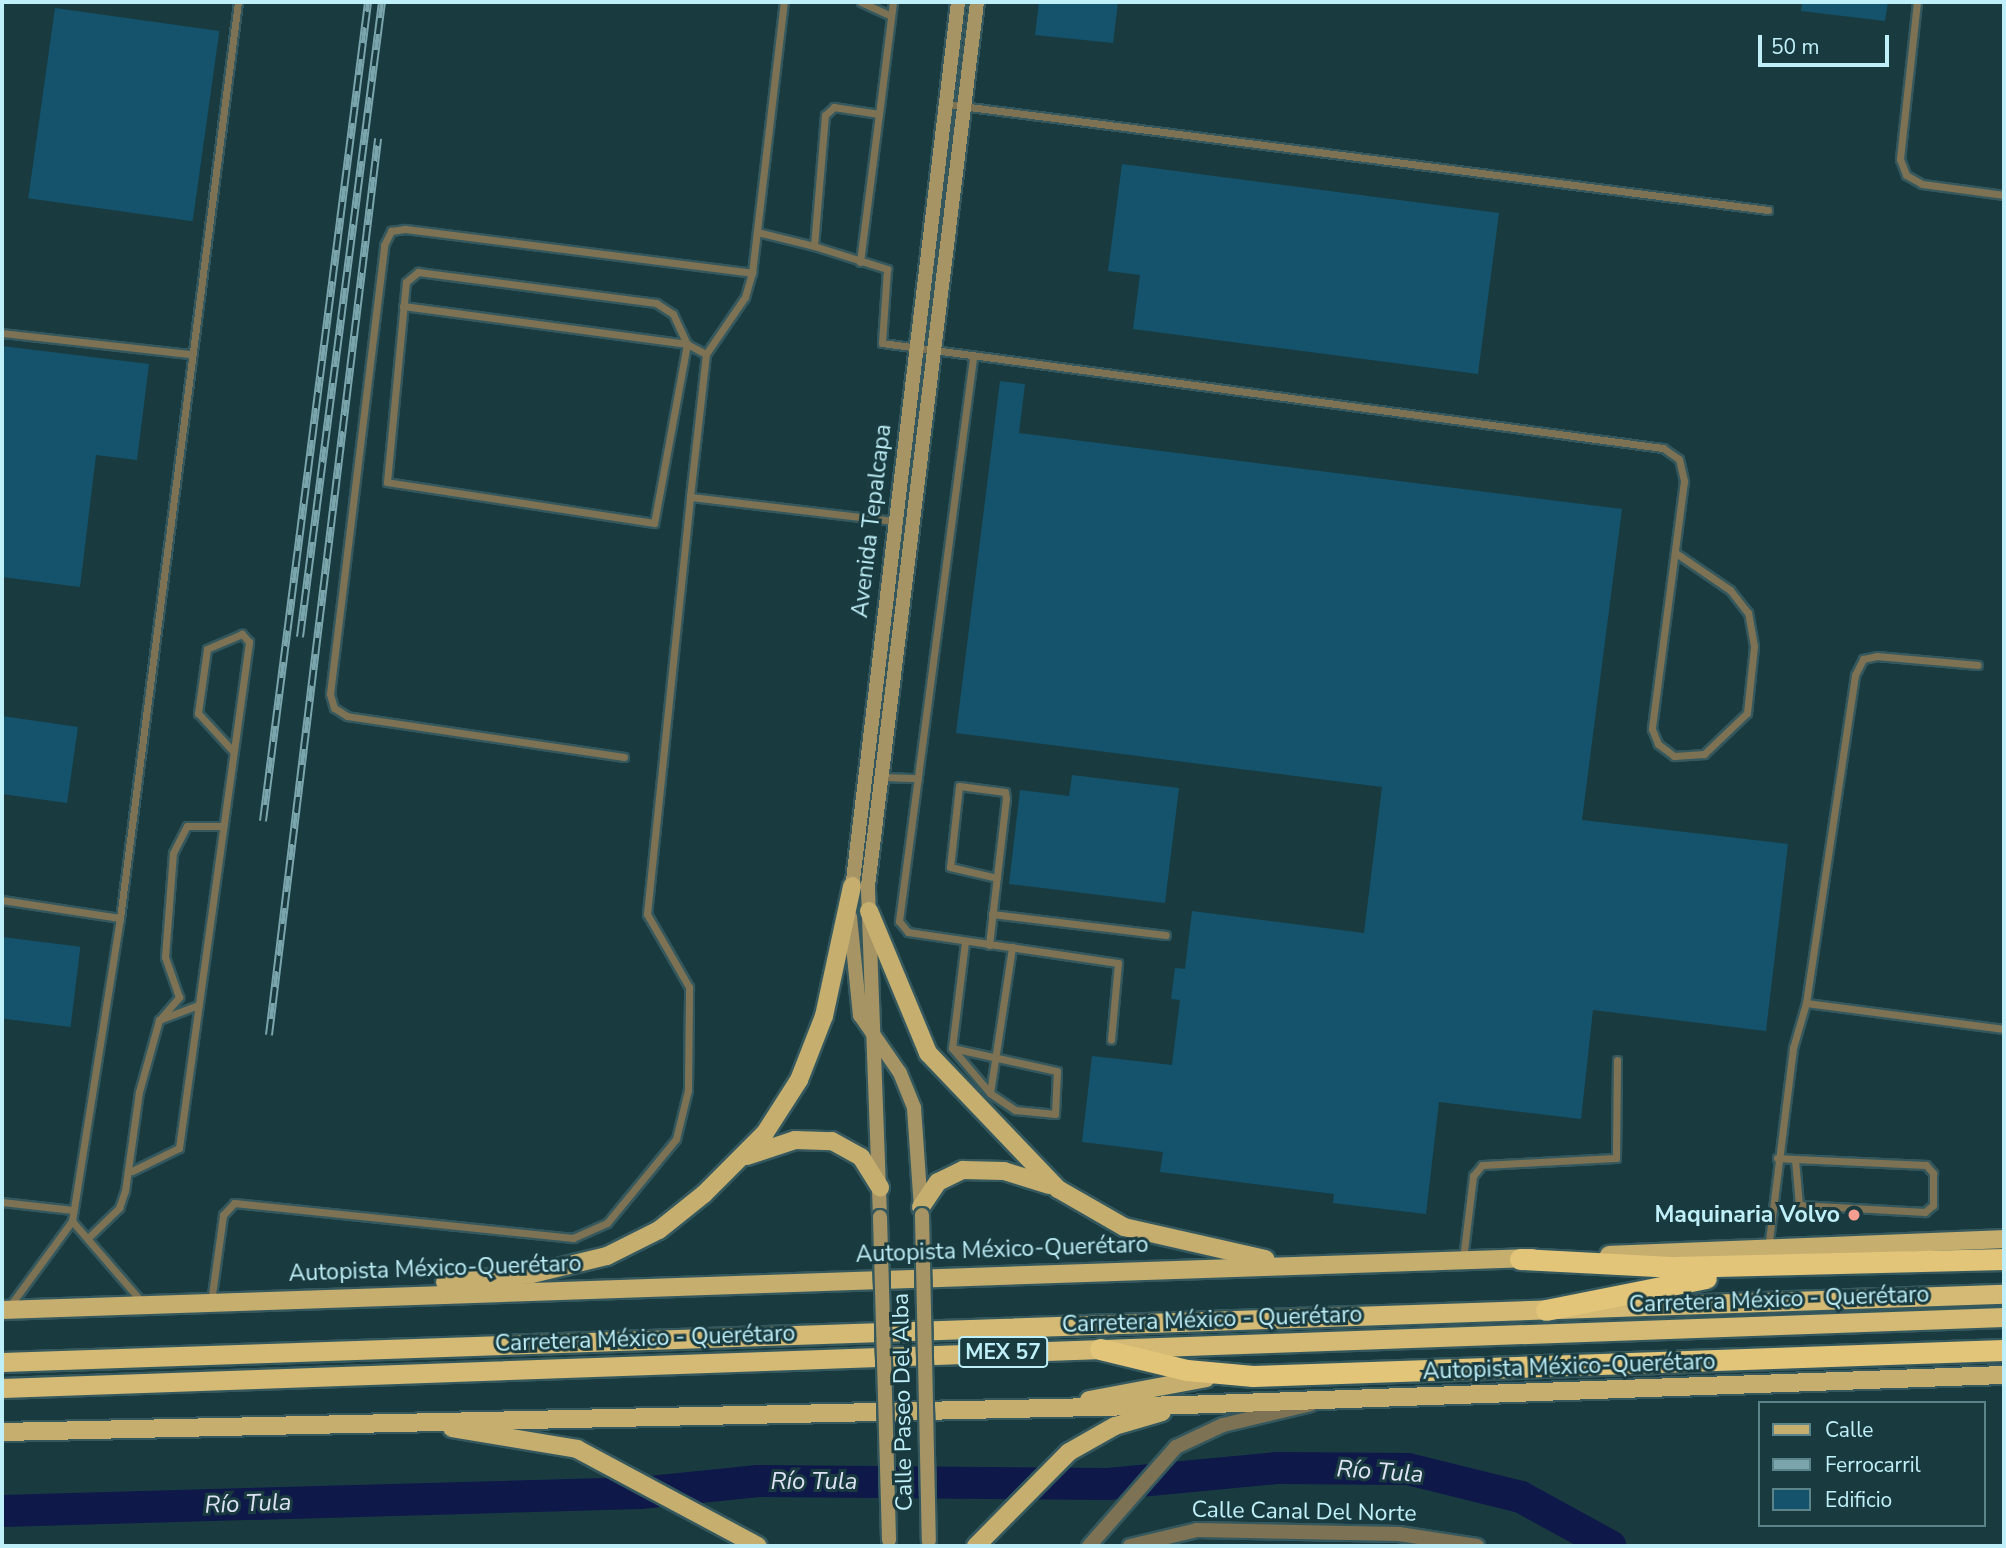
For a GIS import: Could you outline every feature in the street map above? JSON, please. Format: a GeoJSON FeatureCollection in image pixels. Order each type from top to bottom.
{"type":"FeatureCollection","features":[{"type":"Feature","properties":{"kind":"highway"},"geometry":{"type":"LineString","coordinates":[[1520,1259],[1809,1266],[2004,1259]]}},
{"type":"Feature","properties":{"kind":"highway"},"geometry":{"type":"LineString","coordinates":[[1546,1310],[1657,1285],[1809,1266]]}},
{"type":"Feature","properties":{"kind":"highway","name":"Carretera México - Querétaro"},"geometry":{"type":"LineString","coordinates":[[2,1362],[2004,1294]]}},
{"type":"Feature","properties":{"kind":"highway","name":"Carretera México - Querétaro"},"geometry":{"type":"LineString","coordinates":[[2,1388],[2004,1317]]}},
{"type":"Feature","properties":{"kind":"highway"},"geometry":{"type":"LineString","coordinates":[[1100,1349],[1165,1366],[1243,1375],[2004,1350]]}},
{"type":"Feature","properties":{"kind":"main road","name":"Avenida Tepalcapa"},"geometry":{"type":"LineString","coordinates":[[921,1211],[910,1096],[875,1042],[853,986],[852,886],[958,2]]}},
{"type":"Feature","properties":{"kind":"main road","name":"Avenida Tepalcapa"},"geometry":{"type":"LineString","coordinates":[[880,1217],[869,911],[882,777],[978,2]]}},
{"type":"Feature","properties":{"kind":"main road"},"geometry":{"type":"LineString","coordinates":[[380,1295],[532,1274],[607,1256],[659,1230],[732,1165],[779,1115],[808,1061],[852,886]]}},
{"type":"Feature","properties":{"kind":"main road"},"geometry":{"type":"LineString","coordinates":[[869,911],[928,1053],[1058,1189],[1124,1227],[1291,1265]]}},
{"type":"Feature","properties":{"kind":"main road"},"geometry":{"type":"LineString","coordinates":[[732,1165],[779,1143],[822,1139],[860,1157],[880,1188]]}},
{"type":"Feature","properties":{"kind":"main road"},"geometry":{"type":"LineString","coordinates":[[921,1211],[938,1182],[971,1168],[1058,1189]]}},
{"type":"Feature","properties":{"kind":"main road","name":"Calle Paseo Del Alba"},"geometry":{"type":"LineString","coordinates":[[921,1211],[929,1544]]}},
{"type":"Feature","properties":{"kind":"main road","name":"Calle Paseo Del Alba"},"geometry":{"type":"LineString","coordinates":[[880,1217],[889,1543]]}},
{"type":"Feature","properties":{"kind":"main road","name":"Autopista México-Querétaro"},"geometry":{"type":"LineString","coordinates":[[4,1310],[380,1295],[1520,1259],[2004,1239]]}},
{"type":"Feature","properties":{"kind":"main road"},"geometry":{"type":"LineString","coordinates":[[1062,1407],[1143,1386],[1243,1375]]}},
{"type":"Feature","properties":{"kind":"main road","name":"Autopista México-Querétaro"},"geometry":{"type":"LineString","coordinates":[[2,1432],[403,1420],[1185,1405],[2004,1375]]}},
{"type":"Feature","properties":{"kind":"main road"},"geometry":{"type":"LineString","coordinates":[[976,1546],[1069,1452],[1115,1426],[1185,1405]]}},
{"type":"Feature","properties":{"kind":"main road"},"geometry":{"type":"LineString","coordinates":[[403,1420],[564,1446],[603,1461],[755,1545]]}},
{"type":"Feature","properties":{"kind":"street"},"geometry":{"type":"LineString","coordinates":[[1089,1546],[1176,1447],[1223,1425],[1320,1401]]}},
{"type":"Feature","properties":{"kind":"street","name":"Calle Canal Del Norte"},"geometry":{"type":"LineString","coordinates":[[1130,1546],[1196,1530],[1477,1546]]}},
{"type":"Feature","properties":{"kind":"lane"},"geometry":{"type":"LineString","coordinates":[[4,1310],[72,1221],[120,918],[188,354],[238,2]]}},
{"type":"Feature","properties":{"kind":"lane"},"geometry":{"type":"LineString","coordinates":[[211,1302],[223,1214],[234,1203],[573,1238],[607,1223],[676,1139],[688,1090],[689,987],[647,914],[706,354],[745,297],[752,273],[784,2]]}},
{"type":"Feature","properties":{"kind":"lane"},"geometry":{"type":"LineString","coordinates":[[861,2],[891,16]]}},
{"type":"Feature","properties":{"kind":"lane"},"geometry":{"type":"LineString","coordinates":[[860,262],[893,2]]}},
{"type":"Feature","properties":{"kind":"lane"},"geometry":{"type":"LineString","coordinates":[[1917,2],[1900,159],[1906,175],[1922,184],[2004,195]]}},
{"type":"Feature","properties":{"kind":"lane"},"geometry":{"type":"LineString","coordinates":[[946,104],[1768,210]]}},
{"type":"Feature","properties":{"kind":"lane"},"geometry":{"type":"LineString","coordinates":[[814,246],[828,108],[879,114]]}},
{"type":"Feature","properties":{"kind":"lane"},"geometry":{"type":"LineString","coordinates":[[624,757],[347,716],[334,708],[330,694],[384,245],[391,231],[405,229],[752,273]]}},
{"type":"Feature","properties":{"kind":"lane"},"geometry":{"type":"LineString","coordinates":[[757,232],[814,246],[887,269],[882,343],[916,351],[1663,448],[1679,459],[1684,481],[1652,729],[1658,744],[1674,755],[1704,754],[1747,713],[1754,646],[1748,613],[1730,590],[1675,553]]}},
{"type":"Feature","properties":{"kind":"lane"},"geometry":{"type":"LineString","coordinates":[[410,275],[666,306],[687,344],[654,523],[387,482],[403,306],[410,275]]}},
{"type":"Feature","properties":{"kind":"lane"},"geometry":{"type":"LineString","coordinates":[[403,306],[687,344],[706,354]]}},
{"type":"Feature","properties":{"kind":"lane"},"geometry":{"type":"LineString","coordinates":[[2,332],[188,354]]}},
{"type":"Feature","properties":{"kind":"lane"},"geometry":{"type":"LineString","coordinates":[[973,358],[899,921],[908,932],[1118,963],[1111,1040]]}},
{"type":"Feature","properties":{"kind":"lane"},"geometry":{"type":"LineString","coordinates":[[690,496],[895,521]]}},
{"type":"Feature","properties":{"kind":"lane"},"geometry":{"type":"LineString","coordinates":[[132,1171],[179,1148],[249,642],[242,634],[207,649],[198,713],[233,751]]}},
{"type":"Feature","properties":{"kind":"lane"},"geometry":{"type":"LineString","coordinates":[[1768,1249],[1777,1158],[1806,1003],[1855,676],[1863,659],[1978,665]]}},
{"type":"Feature","properties":{"kind":"lane"},"geometry":{"type":"LineString","coordinates":[[882,777],[918,778]]}},
{"type":"Feature","properties":{"kind":"lane"},"geometry":{"type":"LineString","coordinates":[[989,944],[997,878],[1005,792],[959,786],[950,867],[997,878]]}},
{"type":"Feature","properties":{"kind":"lane"},"geometry":{"type":"LineString","coordinates":[[89,1237],[118,1208],[132,1171],[139,1092],[159,1020],[179,997],[165,957],[173,853],[187,826],[222,826]]}},
{"type":"Feature","properties":{"kind":"lane"},"geometry":{"type":"LineString","coordinates":[[2,900],[120,918]]}},
{"type":"Feature","properties":{"kind":"lane"},"geometry":{"type":"LineString","coordinates":[[992,914],[1166,935]]}},
{"type":"Feature","properties":{"kind":"lane"},"geometry":{"type":"LineString","coordinates":[[952,1048],[1057,1071],[1055,1114],[1015,1110],[990,1093],[952,1048],[965,942]]}},
{"type":"Feature","properties":{"kind":"lane"},"geometry":{"type":"LineString","coordinates":[[990,1093],[1012,947]]}},
{"type":"Feature","properties":{"kind":"lane"},"geometry":{"type":"LineString","coordinates":[[1806,1003],[2004,1029]]}},
{"type":"Feature","properties":{"kind":"lane"},"geometry":{"type":"LineString","coordinates":[[159,1020],[198,1004]]}},
{"type":"Feature","properties":{"kind":"lane"},"geometry":{"type":"LineString","coordinates":[[1463,1260],[1473,1176],[1482,1165],[1616,1158],[1617,1060]]}},
{"type":"Feature","properties":{"kind":"lane"},"geometry":{"type":"LineString","coordinates":[[1777,1158],[1926,1166],[1933,1173],[1933,1205],[1925,1212],[1799,1205],[1795,1159]]}},
{"type":"Feature","properties":{"kind":"lane"},"geometry":{"type":"LineString","coordinates":[[2,1202],[73,1210]]}},
{"type":"Feature","properties":{"kind":"lane"},"geometry":{"type":"LineString","coordinates":[[72,1221],[89,1237],[144,1305]]}},
{"type":"Feature","properties":{"kind":"building"},"geometry":{"type":"Polygon","coordinates":[[[1039,2],[1118,2],[1113,43],[1035,35],[1039,2]]]}},
{"type":"Feature","properties":{"kind":"building"},"geometry":{"type":"Polygon","coordinates":[[[1802,2],[1888,2],[1885,21],[1801,11],[1802,2]]]}},
{"type":"Feature","properties":{"kind":"building"},"geometry":{"type":"Polygon","coordinates":[[[55,8],[219,31],[193,221],[28,198],[55,8]]]}},
{"type":"Feature","properties":{"kind":"building"},"geometry":{"type":"Polygon","coordinates":[[[1122,164],[1499,213],[1478,374],[1133,329],[1140,275],[1108,271],[1122,164]]]}},
{"type":"Feature","properties":{"kind":"building"},"geometry":{"type":"Polygon","coordinates":[[[2,346],[149,364],[137,460],[96,455],[80,587],[2,577],[2,346]]]}},
{"type":"Feature","properties":{"kind":"building"},"geometry":{"type":"Polygon","coordinates":[[[1000,381],[1025,384],[1019,433],[1622,509],[1582,820],[1788,844],[1766,1031],[1593,1010],[1581,1119],[1439,1102],[1426,1214],[1333,1203],[1334,1194],[1160,1172],[1163,1152],[1082,1142],[1092,1056],[1172,1065],[1180,1000],[1171,999],[1175,968],[1185,969],[1192,911],[1364,933],[1382,787],[956,733],[1000,381]]]}},
{"type":"Feature","properties":{"kind":"building"},"geometry":{"type":"Polygon","coordinates":[[[2,716],[78,727],[67,803],[2,794],[2,716]]]}},
{"type":"Feature","properties":{"kind":"building"},"geometry":{"type":"Polygon","coordinates":[[[1072,775],[1179,788],[1165,903],[1009,884],[1020,790],[1069,796],[1072,775]]]}},
{"type":"Feature","properties":{"kind":"building"},"geometry":{"type":"Polygon","coordinates":[[[2,937],[80,947],[71,1027],[2,1019],[2,937]]]}},
{"type":"Feature","properties":{"kind":"waterway","name":"Río Tula"},"geometry":{"type":"LineString","coordinates":[[2,1511],[640,1493],[758,1481],[1108,1484],[1277,1468],[1408,1469],[1521,1497],[1610,1546]]}},
{"type":"Feature","properties":{"kind":"railway"},"geometry":{"type":"LineString","coordinates":[[263,821],[368,2]]}},
{"type":"Feature","properties":{"kind":"railway"},"geometry":{"type":"LineString","coordinates":[[300,637],[382,2]]}},
{"type":"Feature","properties":{"kind":"railway"},"geometry":{"type":"LineString","coordinates":[[269,1035],[378,139]]}},
{"type":"Feature","properties":{"kind":"place","name":"Maquinaria Volvo"},"geometry":{"type":"Point","coordinates":[1854,1215]}}]}
